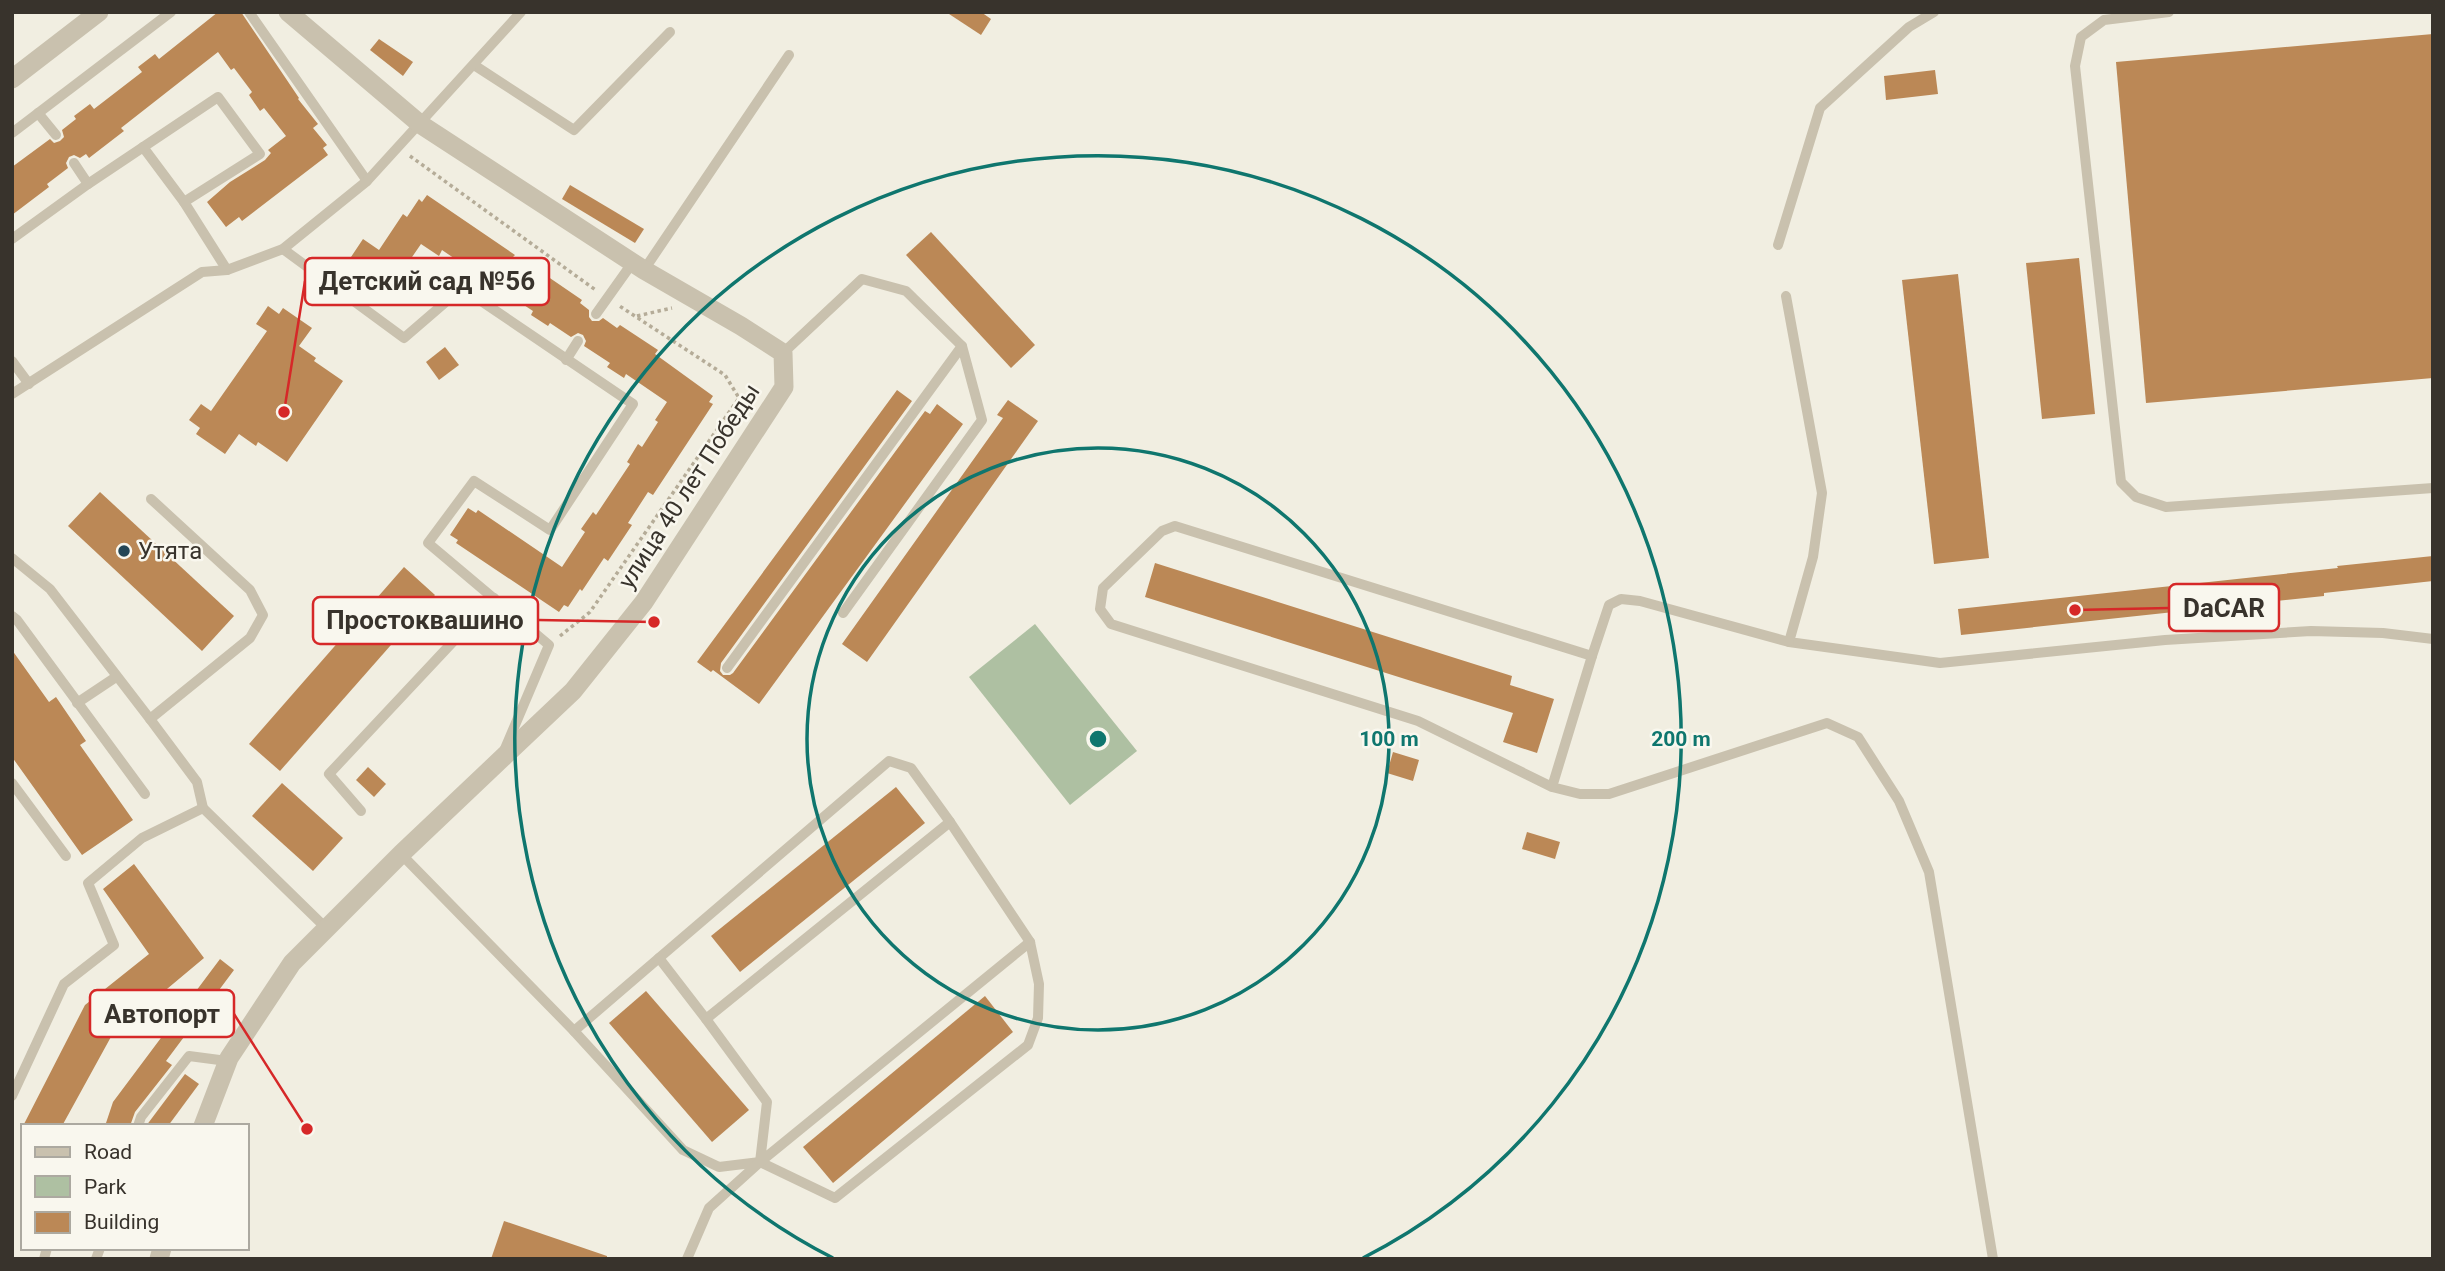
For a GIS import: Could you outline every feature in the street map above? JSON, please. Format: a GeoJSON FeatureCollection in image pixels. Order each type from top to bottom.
{"type":"FeatureCollection","features":[{"type":"Feature","properties":{"kind":"street"},"geometry":{"type":"LineString","coordinates":[[12,79],[99,12]]}},
{"type":"Feature","properties":{"kind":"street"},"geometry":{"type":"LineString","coordinates":[[288,12],[420,124],[638,266],[783,353]]}},
{"type":"Feature","properties":{"kind":"street","name":"улица 40 лет Победы"},"geometry":{"type":"LineString","coordinates":[[204,1124],[227,1061],[292,963],[401,854],[573,691],[644,602],[784,387],[783,353]]}},
{"type":"Feature","properties":{"kind":"lane"},"geometry":{"type":"LineString","coordinates":[[12,133],[171,12]]}},
{"type":"Feature","properties":{"kind":"lane"},"geometry":{"type":"LineString","coordinates":[[249,12],[367,181]]}},
{"type":"Feature","properties":{"kind":"lane"},"geometry":{"type":"LineString","coordinates":[[12,394],[202,272],[227,270],[282,249],[367,181],[521,12]]}},
{"type":"Feature","properties":{"kind":"lane"},"geometry":{"type":"LineString","coordinates":[[1778,245],[1820,108],[1909,27],[1934,12]]}},
{"type":"Feature","properties":{"kind":"lane"},"geometry":{"type":"LineString","coordinates":[[2169,12],[2104,20],[2081,37],[2075,66],[2121,482],[2136,497],[2166,508],[2433,488]]}},
{"type":"Feature","properties":{"kind":"lane"},"geometry":{"type":"LineString","coordinates":[[474,65],[574,130],[670,32]]}},
{"type":"Feature","properties":{"kind":"lane"},"geometry":{"type":"LineString","coordinates":[[596,314],[638,266],[789,55]]}},
{"type":"Feature","properties":{"kind":"lane"},"geometry":{"type":"LineString","coordinates":[[12,239],[88,184],[218,97],[260,154],[184,202]]}},
{"type":"Feature","properties":{"kind":"lane"},"geometry":{"type":"LineString","coordinates":[[38,113],[56,135]]}},
{"type":"Feature","properties":{"kind":"lane"},"geometry":{"type":"LineString","coordinates":[[143,147],[184,202],[227,270]]}},
{"type":"Feature","properties":{"kind":"lane"},"geometry":{"type":"LineString","coordinates":[[74,163],[88,184]]}},
{"type":"Feature","properties":{"kind":"lane"},"geometry":{"type":"LineString","coordinates":[[282,249],[404,338],[462,288],[633,404],[550,530],[474,481],[428,543],[549,645],[499,763]]}},
{"type":"Feature","properties":{"kind":"lane"},"geometry":{"type":"LineString","coordinates":[[783,353],[862,279],[906,291],[962,346],[982,420],[843,613]]}},
{"type":"Feature","properties":{"kind":"lane"},"geometry":{"type":"LineString","coordinates":[[1786,296],[1822,493],[1813,557],[1789,642]]}},
{"type":"Feature","properties":{"kind":"lane"},"geometry":{"type":"LineString","coordinates":[[566,360],[578,341]]}},
{"type":"Feature","properties":{"kind":"lane"},"geometry":{"type":"LineString","coordinates":[[727,668],[962,346]]}},
{"type":"Feature","properties":{"kind":"lane"},"geometry":{"type":"LineString","coordinates":[[12,361],[29,384]]}},
{"type":"Feature","properties":{"kind":"lane"},"geometry":{"type":"LineString","coordinates":[[150,719],[250,638],[263,615],[250,590],[151,499]]}},
{"type":"Feature","properties":{"kind":"lane"},"geometry":{"type":"LineString","coordinates":[[1592,656],[1175,526],[1161,531],[1103,588],[1100,609],[1111,624],[1418,720],[1552,787],[1580,794],[1609,794],[1827,723],[1858,737],[1899,802],[1929,872],[1993,1259]]}},
{"type":"Feature","properties":{"kind":"lane"},"geometry":{"type":"LineString","coordinates":[[12,558],[50,589],[150,719],[197,782],[203,808],[326,928]]}},
{"type":"Feature","properties":{"kind":"lane"},"geometry":{"type":"LineString","coordinates":[[361,811],[329,774],[494,598]]}},
{"type":"Feature","properties":{"kind":"lane"},"geometry":{"type":"LineString","coordinates":[[1552,787],[1609,605],[1621,599],[1640,601],[1789,642],[1940,663],[2165,640],[2311,631],[2383,633],[2433,639]]}},
{"type":"Feature","properties":{"kind":"lane"},"geometry":{"type":"LineString","coordinates":[[12,616],[145,794]]}},
{"type":"Feature","properties":{"kind":"lane"},"geometry":{"type":"LineString","coordinates":[[77,703],[116,677]]}},
{"type":"Feature","properties":{"kind":"lane"},"geometry":{"type":"LineString","coordinates":[[401,854],[574,1031],[683,1150],[719,1167],[760,1162],[835,1198],[1028,1045],[1038,1018],[1039,984],[1030,942],[950,822],[911,768],[889,761],[574,1031]]}},
{"type":"Feature","properties":{"kind":"lane"},"geometry":{"type":"LineString","coordinates":[[12,783],[66,856]]}},
{"type":"Feature","properties":{"kind":"lane"},"geometry":{"type":"LineString","coordinates":[[12,1096],[64,984],[114,945],[88,883],[142,838],[203,808]]}},
{"type":"Feature","properties":{"kind":"lane"},"geometry":{"type":"LineString","coordinates":[[706,1019],[950,822]]}},
{"type":"Feature","properties":{"kind":"lane"},"geometry":{"type":"LineString","coordinates":[[687,1259],[709,1208],[760,1162],[1030,942]]}},
{"type":"Feature","properties":{"kind":"lane"},"geometry":{"type":"LineString","coordinates":[[659,958],[767,1102],[760,1162]]}},
{"type":"Feature","properties":{"kind":"lane"},"geometry":{"type":"LineString","coordinates":[[139,1124],[141,1117],[189,1056],[227,1061]]}},
{"type":"Feature","properties":{"kind":"path"},"geometry":{"type":"LineString","coordinates":[[637,316],[680,306]]}},
{"type":"Feature","properties":{"kind":"green space"},"geometry":{"type":"Polygon","coordinates":[[[1035,624],[1137,751],[1070,805],[969,677],[1035,624]]]}},
{"type":"Feature","properties":{"kind":"building"},"geometry":{"type":"Polygon","coordinates":[[[218,12],[241,12],[298,99],[318,124],[313,128],[327,145],[323,148],[328,155],[242,221],[239,217],[226,227],[207,202],[230,182],[265,160],[271,153],[268,150],[286,136],[264,108],[260,111],[249,95],[252,92],[218,52],[121,128],[124,131],[89,158],[86,154],[80,158],[74,155],[69,157],[66,163],[68,168],[47,184],[49,187],[12,215],[12,167],[50,139],[54,143],[60,141],[64,137],[62,130],[76,119],[74,116],[90,104],[94,109],[142,72],[138,67],[155,54],[159,59],[218,12]]]}},
{"type":"Feature","properties":{"kind":"building"},"geometry":{"type":"Polygon","coordinates":[[[946,12],[981,12],[991,19],[981,35],[946,12]]]}},
{"type":"Feature","properties":{"kind":"building"},"geometry":{"type":"Polygon","coordinates":[[[2433,34],[2433,378],[2146,403],[2116,62],[2433,34]]]}},
{"type":"Feature","properties":{"kind":"building"},"geometry":{"type":"Polygon","coordinates":[[[379,39],[413,62],[403,76],[370,50],[379,39]]]}},
{"type":"Feature","properties":{"kind":"building"},"geometry":{"type":"Polygon","coordinates":[[[1935,70],[1938,94],[1886,100],[1884,76],[1935,70]]]}},
{"type":"Feature","properties":{"kind":"building"},"geometry":{"type":"Polygon","coordinates":[[[570,185],[644,229],[635,243],[562,199],[570,185]]]}},
{"type":"Feature","properties":{"kind":"building"},"geometry":{"type":"Polygon","coordinates":[[[427,195],[515,255],[512,258],[542,278],[544,274],[582,300],[580,303],[589,310],[592,321],[603,318],[617,328],[620,325],[658,350],[655,354],[713,396],[709,402],[713,404],[653,495],[648,492],[628,523],[632,525],[608,561],[604,558],[582,591],[580,589],[568,607],[564,605],[559,612],[456,543],[458,540],[450,535],[468,508],[476,513],[478,510],[562,567],[585,532],[581,529],[593,512],[596,515],[630,464],[627,462],[638,444],[642,447],[658,422],[655,420],[667,402],[626,374],[624,378],[607,367],[610,363],[584,346],[586,341],[583,335],[578,333],[571,337],[550,323],[548,326],[531,315],[533,311],[483,278],[481,282],[465,271],[467,267],[442,250],[439,256],[421,244],[399,276],[395,273],[383,291],[376,296],[341,272],[363,239],[379,250],[403,214],[407,217],[419,199],[422,202],[427,195]]]}},
{"type":"Feature","properties":{"kind":"building"},"geometry":{"type":"Polygon","coordinates":[[[931,232],[1035,345],[1011,368],[906,255],[931,232]]]}},
{"type":"Feature","properties":{"kind":"building"},"geometry":{"type":"Polygon","coordinates":[[[2079,258],[2095,414],[2042,419],[2026,263],[2079,258]]]}},
{"type":"Feature","properties":{"kind":"building"},"geometry":{"type":"Polygon","coordinates":[[[1958,274],[1989,558],[1934,564],[1902,280],[1958,274]]]}},
{"type":"Feature","properties":{"kind":"building"},"geometry":{"type":"Polygon","coordinates":[[[268,306],[279,314],[283,308],[312,328],[299,346],[316,358],[314,361],[343,381],[287,462],[258,442],[256,446],[239,434],[225,454],[196,434],[200,428],[189,420],[201,404],[211,411],[267,331],[256,324],[268,306]]]}},
{"type":"Feature","properties":{"kind":"building"},"geometry":{"type":"Polygon","coordinates":[[[445,347],[459,365],[439,380],[426,362],[445,347]]]}},
{"type":"Feature","properties":{"kind":"building"},"geometry":{"type":"Polygon","coordinates":[[[897,390],[912,401],[721,663],[720,671],[723,675],[733,673],[925,411],[930,414],[937,404],[963,424],[759,704],[713,670],[711,672],[697,662],[897,390]]]}},
{"type":"Feature","properties":{"kind":"building"},"geometry":{"type":"Polygon","coordinates":[[[1008,400],[1038,421],[867,662],[842,644],[1003,418],[997,415],[1008,400]]]}},
{"type":"Feature","properties":{"kind":"building"},"geometry":{"type":"Polygon","coordinates":[[[100,492],[234,616],[202,651],[68,526],[100,492]]]}},
{"type":"Feature","properties":{"kind":"building"},"geometry":{"type":"Polygon","coordinates":[[[2433,556],[2433,581],[2324,593],[2324,596],[1961,635],[1958,609],[2433,556]]]}},
{"type":"Feature","properties":{"kind":"building"},"geometry":{"type":"Polygon","coordinates":[[[1155,563],[1512,676],[1510,685],[1554,699],[1537,753],[1503,742],[1513,713],[1145,597],[1155,563]]]}},
{"type":"Feature","properties":{"kind":"building"},"geometry":{"type":"Polygon","coordinates":[[[404,567],[435,595],[280,771],[249,744],[404,567]]]}},
{"type":"Feature","properties":{"kind":"building"},"geometry":{"type":"Polygon","coordinates":[[[12,650],[49,702],[56,697],[86,741],[80,745],[133,820],[82,855],[12,757],[12,650]]]}},
{"type":"Feature","properties":{"kind":"building"},"geometry":{"type":"Polygon","coordinates":[[[1393,752],[1419,760],[1413,781],[1387,773],[1393,752]]]}},
{"type":"Feature","properties":{"kind":"building"},"geometry":{"type":"Polygon","coordinates":[[[368,767],[386,784],[374,797],[356,780],[368,767]]]}},
{"type":"Feature","properties":{"kind":"building"},"geometry":{"type":"Polygon","coordinates":[[[282,783],[343,838],[313,871],[252,816],[282,783]]]}},
{"type":"Feature","properties":{"kind":"building"},"geometry":{"type":"Polygon","coordinates":[[[896,787],[925,823],[740,972],[711,936],[896,787]]]}},
{"type":"Feature","properties":{"kind":"building"},"geometry":{"type":"Polygon","coordinates":[[[1527,832],[1560,842],[1555,859],[1522,849],[1527,832]]]}},
{"type":"Feature","properties":{"kind":"building"},"geometry":{"type":"Polygon","coordinates":[[[134,864],[204,958],[112,1035],[63,1124],[24,1124],[85,1005],[149,954],[103,889],[134,864]]]}},
{"type":"Feature","properties":{"kind":"building"},"geometry":{"type":"Polygon","coordinates":[[[220,959],[234,970],[166,1061],[172,1065],[135,1112],[131,1124],[106,1124],[113,1102],[220,959]]]}},
{"type":"Feature","properties":{"kind":"building"},"geometry":{"type":"Polygon","coordinates":[[[646,991],[749,1110],[712,1142],[609,1023],[646,991]]]}},
{"type":"Feature","properties":{"kind":"building"},"geometry":{"type":"Polygon","coordinates":[[[985,996],[1013,1032],[833,1183],[803,1147],[985,996]]]}},
{"type":"Feature","properties":{"kind":"building"},"geometry":{"type":"Polygon","coordinates":[[[185,1074],[199,1084],[169,1124],[148,1124],[185,1074]]]}},
{"type":"Feature","properties":{"kind":"building"},"geometry":{"type":"Polygon","coordinates":[[[504,1221],[607,1256],[607,1259],[491,1259],[504,1221]]]}},
{"type":"Feature","properties":{"kind":"place","name":"Детский сад №56"},"geometry":{"type":"Point","coordinates":[284,412]}},
{"type":"Feature","properties":{"kind":"place","name":"Утята"},"geometry":{"type":"Point","coordinates":[124,551]}},
{"type":"Feature","properties":{"kind":"place","name":"DaCAR"},"geometry":{"type":"Point","coordinates":[2075,610]}},
{"type":"Feature","properties":{"kind":"place","name":"Простоквашино"},"geometry":{"type":"Point","coordinates":[654,622]}},
{"type":"Feature","properties":{"kind":"place","name":"Автопорт"},"geometry":{"type":"Point","coordinates":[307,1129]}}]}
